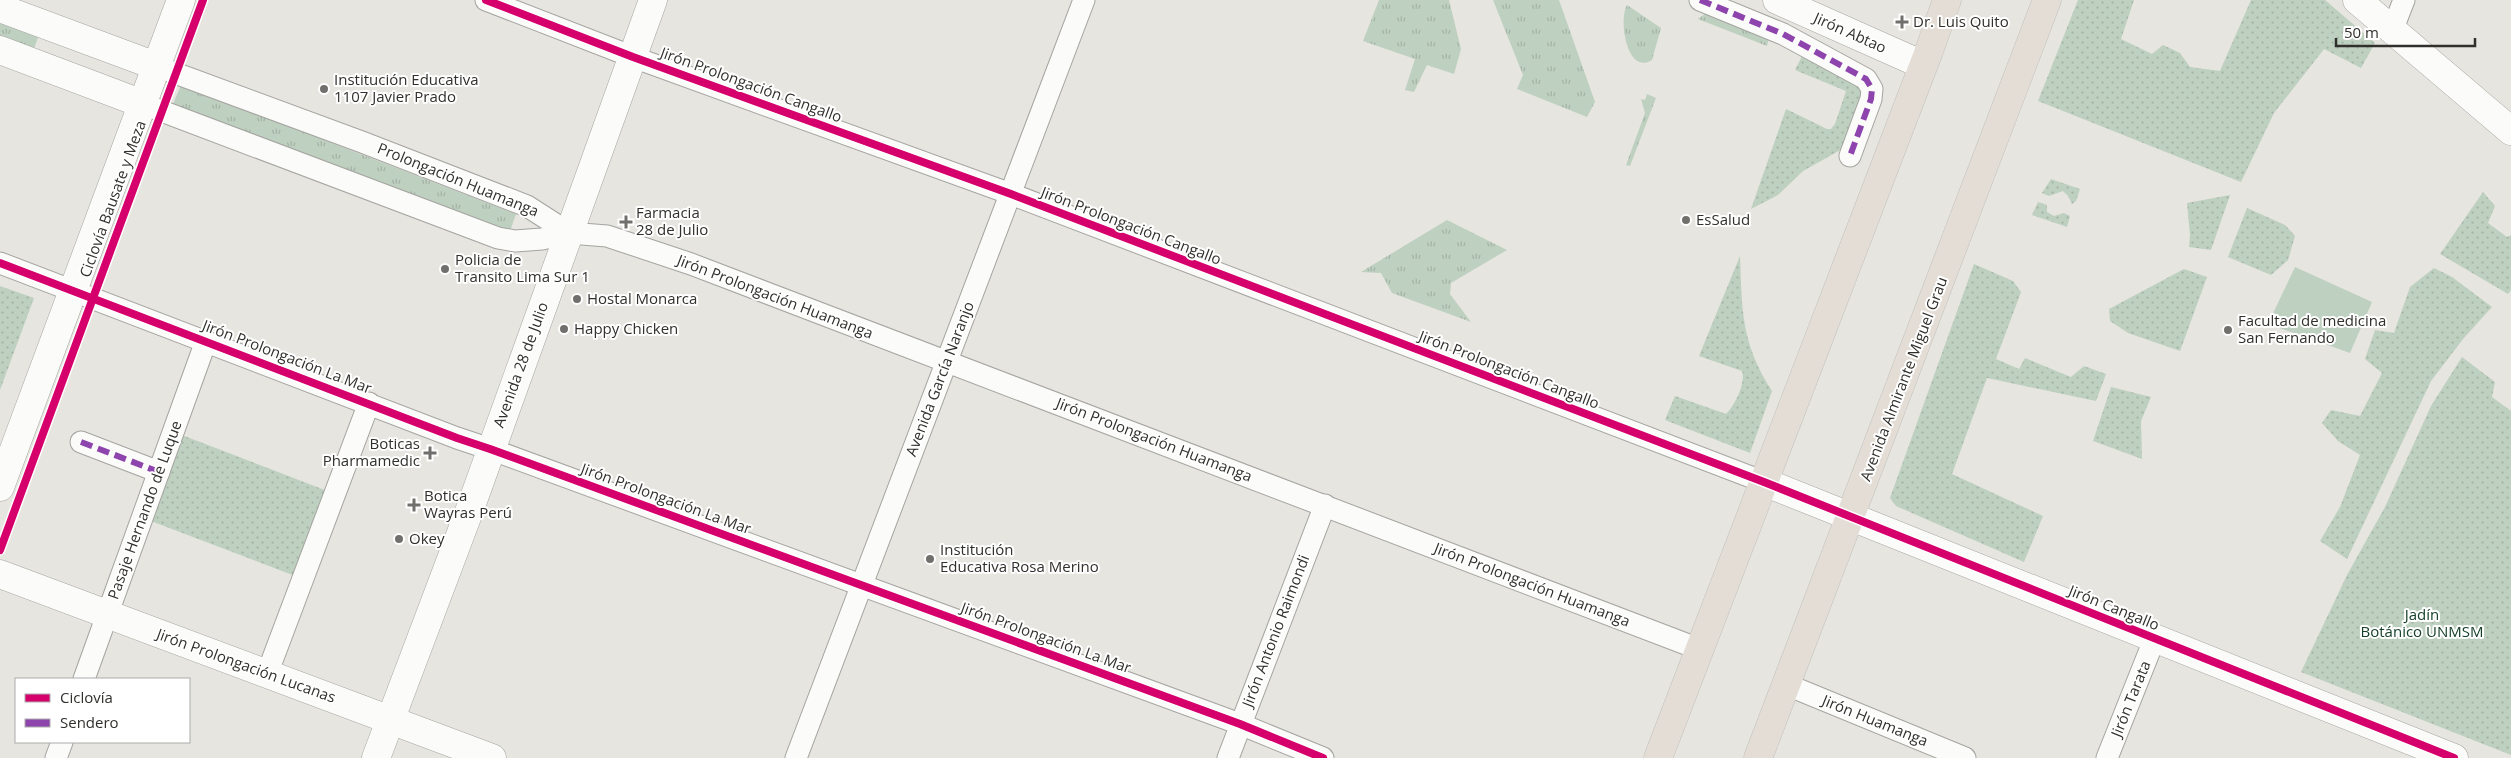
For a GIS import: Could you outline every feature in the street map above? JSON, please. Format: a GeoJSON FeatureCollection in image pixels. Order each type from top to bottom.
{"type":"FeatureCollection","features":[{"type":"Feature","properties":{"kind":"main road"},"geometry":{"type":"LineString","coordinates":[[1658,758],[1699,649],[1770,484],[1946,0]]}},
{"type":"Feature","properties":{"kind":"main road","name":"Avenida Almirante Miguel Grau"},"geometry":{"type":"LineString","coordinates":[[1758,758],[1846,513],[2047,0]]}},
{"type":"Feature","properties":{"kind":"street"},"geometry":{"type":"LineString","coordinates":[[0,487],[181,0]]}},
{"type":"Feature","properties":{"kind":"street","name":"Jirón Prolongación Cangallo"},"geometry":{"type":"LineString","coordinates":[[486,0],[633,57],[1010,194],[1770,484]]}},
{"type":"Feature","properties":{"kind":"street","name":"Avenida 28 de Julio"},"geometry":{"type":"LineString","coordinates":[[376,758],[470,509],[653,0]]}},
{"type":"Feature","properties":{"kind":"street","name":"Avenida García Naranjo"},"geometry":{"type":"LineString","coordinates":[[796,758],[1084,0]]}},
{"type":"Feature","properties":{"kind":"street"},"geometry":{"type":"LineString","coordinates":[[1700,0],[1783,34],[1866,79],[1872,89],[1871,99],[1850,156]]}},
{"type":"Feature","properties":{"kind":"street","name":"Jirón Abtao"},"geometry":{"type":"LineString","coordinates":[[1777,0],[1923,65]]}},
{"type":"Feature","properties":{"kind":"street"},"geometry":{"type":"LineString","coordinates":[[2357,0],[2511,131]]}},
{"type":"Feature","properties":{"kind":"street"},"geometry":{"type":"LineString","coordinates":[[2392,31],[2404,0]]}},
{"type":"Feature","properties":{"kind":"street","name":"Prolongación Huamanga"},"geometry":{"type":"LineString","coordinates":[[0,8],[521,203],[570,233]]}},
{"type":"Feature","properties":{"kind":"street","name":"Prolongación Huamanga"},"geometry":{"type":"LineString","coordinates":[[0,50],[498,238],[515,241],[542,239],[570,233]]}},
{"type":"Feature","properties":{"kind":"street","name":"Jirón Prolongación Huamanga"},"geometry":{"type":"LineString","coordinates":[[570,233],[607,236],[691,264],[1699,649]]}},
{"type":"Feature","properties":{"kind":"street","name":"Jirón Prolongación La Mar"},"geometry":{"type":"LineString","coordinates":[[0,263],[457,438],[1240,724],[1323,758]]}},
{"type":"Feature","properties":{"kind":"street","name":"Pasaje Hernando de Luque"},"geometry":{"type":"LineString","coordinates":[[84,678],[206,341]]}},
{"type":"Feature","properties":{"kind":"street"},"geometry":{"type":"LineString","coordinates":[[267,674],[369,403]]}},
{"type":"Feature","properties":{"kind":"street"},"geometry":{"type":"LineString","coordinates":[[81,442],[159,472]]}},
{"type":"Feature","properties":{"kind":"street","name":"Jirón Cangallo"},"geometry":{"type":"LineString","coordinates":[[1770,484],[1846,513],[2154,640],[2454,758]]}},
{"type":"Feature","properties":{"kind":"street","name":"Jirón Antonio Raimondi"},"geometry":{"type":"LineString","coordinates":[[1228,758],[1325,505]]}},
{"type":"Feature","properties":{"kind":"street","name":"Jirón Prolongación Lucanas"},"geometry":{"type":"LineString","coordinates":[[0,574],[492,758]]}},
{"type":"Feature","properties":{"kind":"street","name":"Jirón Tarata"},"geometry":{"type":"LineString","coordinates":[[2107,758],[2154,640]]}},
{"type":"Feature","properties":{"kind":"street","name":"Jirón Huamanga"},"geometry":{"type":"LineString","coordinates":[[1785,684],[1965,758]]}},
{"type":"Feature","properties":{"kind":"street"},"geometry":{"type":"LineString","coordinates":[[56,758],[62,743]]}},
{"type":"Feature","properties":{"kind":"green space"},"geometry":{"type":"Polygon","coordinates":[[[1379,0],[1449,0],[1461,49],[1454,74],[1427,65],[1414,92],[1405,90],[1415,59],[1363,41],[1379,0]]]}},
{"type":"Feature","properties":{"kind":"green space"},"geometry":{"type":"Polygon","coordinates":[[[1493,0],[1559,0],[1595,102],[1587,117],[1517,89],[1523,75],[1493,0]]]}},
{"type":"Feature","properties":{"kind":"green space"},"geometry":{"type":"Polygon","coordinates":[[[2078,0],[2134,0],[2121,39],[2152,54],[2163,45],[2180,53],[2190,67],[2220,71],[2251,0],[2325,0],[2375,43],[2361,68],[2324,49],[2274,113],[2241,182],[2038,101],[2078,0]]]}},
{"type":"Feature","properties":{"kind":"green space"},"geometry":{"type":"Polygon","coordinates":[[[1627,5],[1661,28],[1652,60],[1643,63],[1636,60],[1631,54],[1624,33],[1624,12],[1627,5]]]}},
{"type":"Feature","properties":{"kind":"green space"},"geometry":{"type":"Polygon","coordinates":[[[1713,8],[1770,33],[1767,46],[1698,19],[1713,8]]]}},
{"type":"Feature","properties":{"kind":"green space"},"geometry":{"type":"Polygon","coordinates":[[[0,16],[40,32],[32,54],[0,42],[0,16]]]}},
{"type":"Feature","properties":{"kind":"green space"},"geometry":{"type":"Polygon","coordinates":[[[1803,54],[1852,77],[1865,93],[1844,148],[1803,171],[1778,195],[1751,209],[1786,109],[1827,129],[1831,129],[1835,124],[1846,91],[1795,70],[1803,54]]]}},
{"type":"Feature","properties":{"kind":"green space"},"geometry":{"type":"Polygon","coordinates":[[[181,85],[516,214],[509,234],[173,104],[181,85]]]}},
{"type":"Feature","properties":{"kind":"green space"},"geometry":{"type":"Polygon","coordinates":[[[1647,94],[1656,98],[1630,166],[1626,165],[1645,113],[1641,99],[1645,100],[1647,94]]]}},
{"type":"Feature","properties":{"kind":"green space"},"geometry":{"type":"Polygon","coordinates":[[[2051,179],[2080,189],[2076,201],[2072,204],[2063,191],[2049,196],[2042,193],[2051,179]]]}},
{"type":"Feature","properties":{"kind":"green space"},"geometry":{"type":"Polygon","coordinates":[[[2483,192],[2495,206],[2488,223],[2507,237],[2511,235],[2511,290],[2508,294],[2440,254],[2483,192]]]}},
{"type":"Feature","properties":{"kind":"green space"},"geometry":{"type":"Polygon","coordinates":[[[2230,195],[2211,250],[2189,247],[2190,235],[2187,203],[2230,195]]]}},
{"type":"Feature","properties":{"kind":"green space"},"geometry":{"type":"Polygon","coordinates":[[[2038,202],[2047,205],[2047,212],[2054,216],[2064,213],[2070,216],[2067,227],[2032,215],[2038,202]]]}},
{"type":"Feature","properties":{"kind":"green space"},"geometry":{"type":"Polygon","coordinates":[[[2247,208],[2285,225],[2295,236],[2288,260],[2271,275],[2228,257],[2247,208]]]}},
{"type":"Feature","properties":{"kind":"green space"},"geometry":{"type":"Polygon","coordinates":[[[1447,220],[1507,250],[1451,283],[1450,294],[1471,322],[1392,293],[1381,273],[1361,272],[1447,220]]]}},
{"type":"Feature","properties":{"kind":"green space"},"geometry":{"type":"Polygon","coordinates":[[[1740,256],[1741,294],[1745,326],[1754,357],[1772,391],[1750,453],[1665,420],[1675,396],[1726,414],[1739,394],[1743,376],[1742,371],[1699,356],[1740,256]]]}},
{"type":"Feature","properties":{"kind":"green space"},"geometry":{"type":"Polygon","coordinates":[[[1974,264],[2013,281],[2021,292],[1996,359],[2019,369],[2025,358],[2071,377],[2084,366],[2106,374],[2096,401],[1987,378],[1952,474],[2043,516],[2024,562],[1896,506],[1890,498],[1974,264]]]}},
{"type":"Feature","properties":{"kind":"green space"},"geometry":{"type":"Polygon","coordinates":[[[2295,267],[2372,302],[2350,353],[2268,324],[2295,267]]]}},
{"type":"Feature","properties":{"kind":"green space"},"geometry":{"type":"Polygon","coordinates":[[[2434,268],[2452,277],[2492,307],[2463,339],[2431,381],[2347,559],[2320,541],[2340,507],[2360,455],[2338,441],[2322,423],[2331,410],[2360,416],[2382,373],[2365,359],[2375,330],[2394,333],[2410,287],[2434,268]]]}},
{"type":"Feature","properties":{"kind":"green space"},"geometry":{"type":"Polygon","coordinates":[[[2184,269],[2207,277],[2180,351],[2128,333],[2110,321],[2109,309],[2184,269]]]}},
{"type":"Feature","properties":{"kind":"green space"},"geometry":{"type":"Polygon","coordinates":[[[0,286],[34,298],[0,390],[0,286]]]}},
{"type":"Feature","properties":{"kind":"green space","name":"Jadín Botánico UNMSM"},"geometry":{"type":"Polygon","coordinates":[[[2462,357],[2495,382],[2492,397],[2511,411],[2511,755],[2301,672],[2347,575],[2385,507],[2431,406],[2462,357]]]}},
{"type":"Feature","properties":{"kind":"green space"},"geometry":{"type":"Polygon","coordinates":[[[2111,387],[2151,397],[2141,421],[2142,459],[2093,441],[2111,387]]]}},
{"type":"Feature","properties":{"kind":"green space"},"geometry":{"type":"Polygon","coordinates":[[[174,432],[335,494],[303,579],[143,518],[174,432]]]}},
{"type":"Feature","properties":{"kind":"marked path"},"geometry":{"type":"LineString","coordinates":[[1700,0],[1783,34],[1866,79],[1872,89],[1871,99],[1850,156]]}},
{"type":"Feature","properties":{"kind":"marked path"},"geometry":{"type":"LineString","coordinates":[[81,442],[159,472]]}},
{"type":"Feature","properties":{"kind":"cycle path","name":"Ciclovía Bausate y Meza"},"geometry":{"type":"LineString","coordinates":[[0,550],[203,0]]}},
{"type":"Feature","properties":{"kind":"cycle path"},"geometry":{"type":"LineString","coordinates":[[486,0],[633,57],[1011,194],[1764,482],[2454,758]]}},
{"type":"Feature","properties":{"kind":"cycle path"},"geometry":{"type":"LineString","coordinates":[[0,263],[457,438],[1240,724],[1323,758]]}},
{"type":"Feature","properties":{"kind":"place","name":"Dr. Luis Quito"},"geometry":{"type":"Point","coordinates":[1902,22]}},
{"type":"Feature","properties":{"kind":"place","name":"Institución Educativa 1107 Javier Prado"},"geometry":{"type":"Point","coordinates":[324,89]}},
{"type":"Feature","properties":{"kind":"place","name":"EsSalud"},"geometry":{"type":"Point","coordinates":[1686,220]}},
{"type":"Feature","properties":{"kind":"place","name":"Farmacia 28 de Julio"},"geometry":{"type":"Point","coordinates":[626,222]}},
{"type":"Feature","properties":{"kind":"place","name":"Policia de Transito Lima Sur 1"},"geometry":{"type":"Point","coordinates":[445,269]}},
{"type":"Feature","properties":{"kind":"place","name":"Hostal Monarca"},"geometry":{"type":"Point","coordinates":[577,299]}},
{"type":"Feature","properties":{"kind":"place","name":"Happy Chicken"},"geometry":{"type":"Point","coordinates":[564,329]}},
{"type":"Feature","properties":{"kind":"place","name":"Facultad de medicina San Fernando"},"geometry":{"type":"Point","coordinates":[2228,330]}},
{"type":"Feature","properties":{"kind":"place","name":"Boticas Pharmamedic"},"geometry":{"type":"Point","coordinates":[430,453]}},
{"type":"Feature","properties":{"kind":"place","name":"Botica Wayras Perú"},"geometry":{"type":"Point","coordinates":[414,505]}},
{"type":"Feature","properties":{"kind":"place","name":"Okey"},"geometry":{"type":"Point","coordinates":[399,539]}},
{"type":"Feature","properties":{"kind":"place","name":"Institución Educativa Rosa Merino"},"geometry":{"type":"Point","coordinates":[930,559]}}]}
